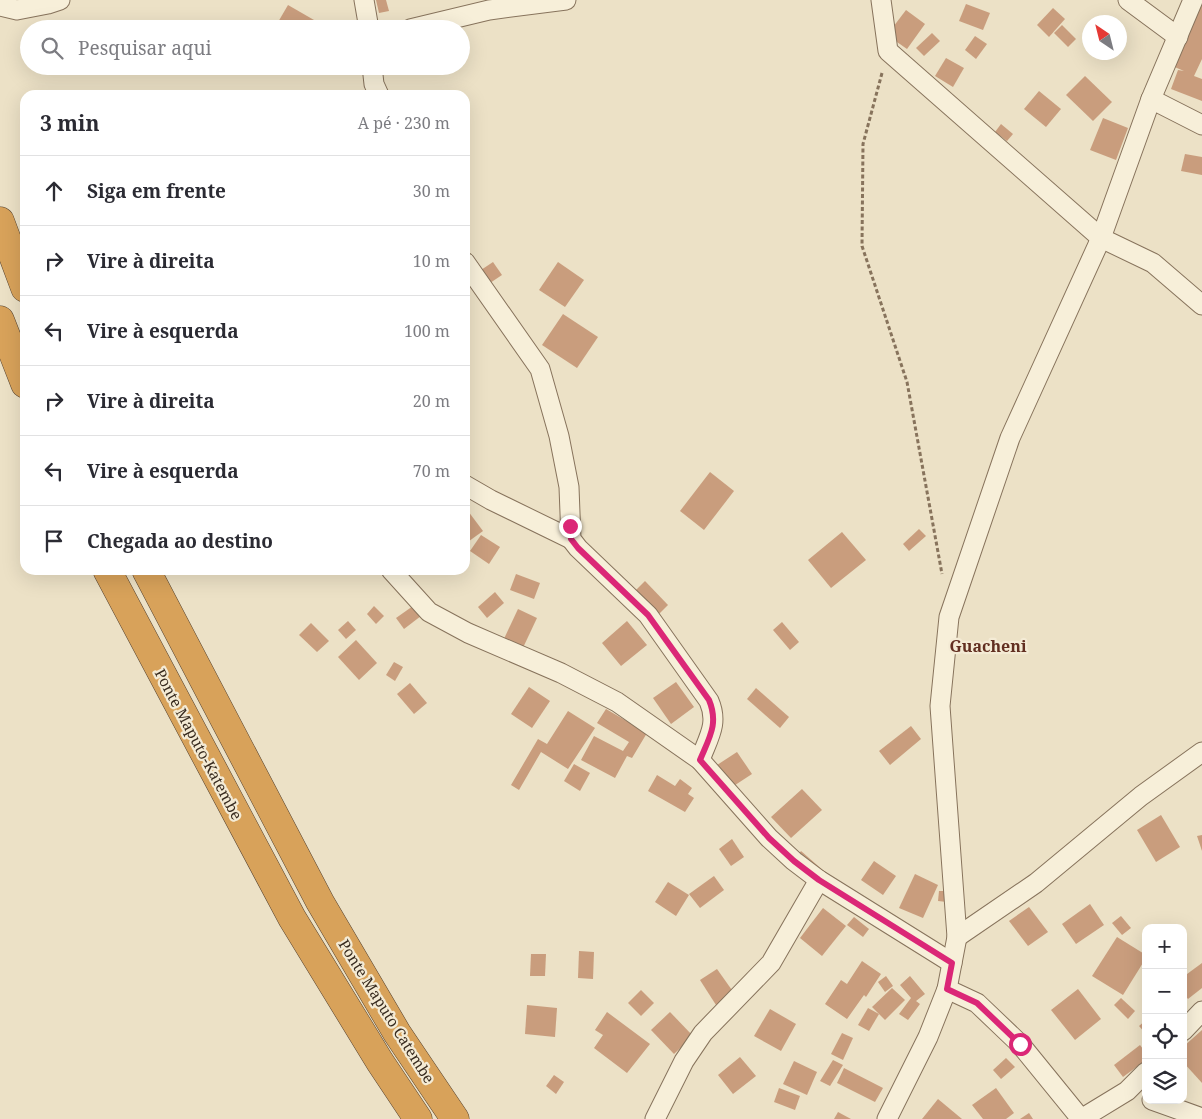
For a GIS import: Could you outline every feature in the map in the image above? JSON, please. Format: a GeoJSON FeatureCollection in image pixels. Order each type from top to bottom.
{"type":"FeatureCollection","features":[{"type":"Feature","properties":{"kind":"highway"},"geometry":{"type":"LineString","coordinates":[[0,221],[20,275]]}},
{"type":"Feature","properties":{"kind":"highway"},"geometry":{"type":"LineString","coordinates":[[0,320],[20,371]]}},
{"type":"Feature","properties":{"kind":"highway","name":"Ponte Maputo-Katembe"},"geometry":{"type":"LineString","coordinates":[[110,575],[292,918],[380,1062],[418,1119]]}},
{"type":"Feature","properties":{"kind":"highway","name":"Ponte Maputo Catembe"},"geometry":{"type":"LineString","coordinates":[[149,575],[320,902],[397,1033],[455,1119]]}},
{"type":"Feature","properties":{"kind":"street"},"geometry":{"type":"LineString","coordinates":[[0,6],[17,10],[60,0]]}},
{"type":"Feature","properties":{"kind":"street"},"geometry":{"type":"LineString","coordinates":[[364,0],[367,20]]}},
{"type":"Feature","properties":{"kind":"street"},"geometry":{"type":"LineString","coordinates":[[447,20],[489,10],[566,0]]}},
{"type":"Feature","properties":{"kind":"street"},"geometry":{"type":"LineString","coordinates":[[882,0],[888,51],[1101,238],[1153,263],[1202,305]]}},
{"type":"Feature","properties":{"kind":"street"},"geometry":{"type":"LineString","coordinates":[[1128,0],[1178,37]]}},
{"type":"Feature","properties":{"kind":"street"},"geometry":{"type":"LineString","coordinates":[[887,1119],[928,1037],[947,989],[957,937],[940,706],[949,617],[1010,438],[1101,238],[1151,100],[1193,0]]}},
{"type":"Feature","properties":{"kind":"street"},"geometry":{"type":"LineString","coordinates":[[373,75],[377,90]]}},
{"type":"Feature","properties":{"kind":"street"},"geometry":{"type":"LineString","coordinates":[[1151,100],[1202,125]]}},
{"type":"Feature","properties":{"kind":"street"},"geometry":{"type":"LineString","coordinates":[[470,269],[540,369],[559,436],[569,487],[571,539]]}},
{"type":"Feature","properties":{"kind":"street"},"geometry":{"type":"LineString","coordinates":[[470,488],[571,539],[648,615],[709,700],[714,711],[714,722],[700,760]]}},
{"type":"Feature","properties":{"kind":"street"},"geometry":{"type":"LineString","coordinates":[[396,575],[429,612],[468,633],[561,673],[617,702],[700,760],[769,838],[794,861],[819,880],[952,963]]}},
{"type":"Feature","properties":{"kind":"street"},"geometry":{"type":"LineString","coordinates":[[957,937],[1036,883],[1141,796],[1202,752]]}},
{"type":"Feature","properties":{"kind":"street"},"geometry":{"type":"LineString","coordinates":[[655,1119],[684,1061],[703,1034],[771,963],[819,880]]}},
{"type":"Feature","properties":{"kind":"street"},"geometry":{"type":"LineString","coordinates":[[947,989],[977,1003],[1020,1044],[1081,1119],[1127,1092],[1142,1076]]}},
{"type":"Feature","properties":{"kind":"street"},"geometry":{"type":"LineString","coordinates":[[1187,1027],[1202,1011]]}},
{"type":"Feature","properties":{"kind":"street"},"geometry":{"type":"LineString","coordinates":[[1127,1092],[1142,1097]]}},
{"type":"Feature","properties":{"kind":"street"},"geometry":{"type":"LineString","coordinates":[[1163,1104],[1202,1118]]}},
{"type":"Feature","properties":{"kind":"path"},"geometry":{"type":"LineString","coordinates":[[888,51],[863,144],[862,246],[907,382],[942,578]]}},
{"type":"Feature","properties":{"kind":"building"},"geometry":{"type":"Polygon","coordinates":[[[376,0],[386,0],[389,11],[379,13],[376,0]]]}},
{"type":"Feature","properties":{"kind":"building"},"geometry":{"type":"Polygon","coordinates":[[[1202,0],[1202,59],[1194,76],[1202,79],[1202,101],[1171,89],[1178,70],[1184,71],[1170,65],[1202,0]]]}},
{"type":"Feature","properties":{"kind":"building"},"geometry":{"type":"Polygon","coordinates":[[[966,4],[990,13],[983,30],[959,21],[966,4]]]}},
{"type":"Feature","properties":{"kind":"building"},"geometry":{"type":"Polygon","coordinates":[[[288,5],[314,20],[279,20],[288,5]]]}},
{"type":"Feature","properties":{"kind":"building"},"geometry":{"type":"Polygon","coordinates":[[[1053,8],[1065,19],[1049,37],[1037,25],[1053,8]]]}},
{"type":"Feature","properties":{"kind":"building"},"geometry":{"type":"Polygon","coordinates":[[[906,10],[925,24],[907,49],[887,35],[906,10]]]}},
{"type":"Feature","properties":{"kind":"building"},"geometry":{"type":"Polygon","coordinates":[[[1062,25],[1076,39],[1068,47],[1054,33],[1062,25]]]}},
{"type":"Feature","properties":{"kind":"building"},"geometry":{"type":"Polygon","coordinates":[[[932,33],[940,41],[924,56],[916,48],[932,33]]]}},
{"type":"Feature","properties":{"kind":"building"},"geometry":{"type":"Polygon","coordinates":[[[975,36],[987,44],[976,59],[965,50],[975,36]]]}},
{"type":"Feature","properties":{"kind":"building"},"geometry":{"type":"Polygon","coordinates":[[[946,58],[964,68],[953,87],[935,76],[946,58]]]}},
{"type":"Feature","properties":{"kind":"building"},"geometry":{"type":"Polygon","coordinates":[[[1085,76],[1112,102],[1093,121],[1066,95],[1085,76]]]}},
{"type":"Feature","properties":{"kind":"building"},"geometry":{"type":"Polygon","coordinates":[[[1039,91],[1061,109],[1046,127],[1024,109],[1039,91]]]}},
{"type":"Feature","properties":{"kind":"building"},"geometry":{"type":"Polygon","coordinates":[[[1103,118],[1128,128],[1116,160],[1090,150],[1103,118]]]}},
{"type":"Feature","properties":{"kind":"building"},"geometry":{"type":"Polygon","coordinates":[[[1001,124],[1013,134],[1007,141],[995,132],[1001,124]]]}},
{"type":"Feature","properties":{"kind":"building"},"geometry":{"type":"Polygon","coordinates":[[[1185,154],[1202,157],[1202,175],[1181,171],[1185,154]]]}},
{"type":"Feature","properties":{"kind":"building"},"geometry":{"type":"Polygon","coordinates":[[[493,262],[502,275],[490,283],[481,270],[493,262]]]}},
{"type":"Feature","properties":{"kind":"building"},"geometry":{"type":"Polygon","coordinates":[[[558,262],[584,280],[565,307],[539,290],[558,262]]]}},
{"type":"Feature","properties":{"kind":"building"},"geometry":{"type":"Polygon","coordinates":[[[563,314],[598,337],[577,368],[542,345],[563,314]]]}},
{"type":"Feature","properties":{"kind":"building"},"geometry":{"type":"Polygon","coordinates":[[[710,472],[734,491],[704,530],[680,511],[710,472]]]}},
{"type":"Feature","properties":{"kind":"building"},"geometry":{"type":"Polygon","coordinates":[[[470,514],[483,531],[470,540],[470,514]]]}},
{"type":"Feature","properties":{"kind":"building"},"geometry":{"type":"Polygon","coordinates":[[[919,529],[926,536],[909,551],[903,544],[919,529]]]}},
{"type":"Feature","properties":{"kind":"building"},"geometry":{"type":"Polygon","coordinates":[[[842,532],[866,560],[831,588],[808,560],[842,532]]]}},
{"type":"Feature","properties":{"kind":"building"},"geometry":{"type":"Polygon","coordinates":[[[481,535],[500,547],[489,564],[470,551],[481,535]]]}},
{"type":"Feature","properties":{"kind":"building"},"geometry":{"type":"Polygon","coordinates":[[[516,574],[540,583],[534,599],[510,590],[516,574]]]}},
{"type":"Feature","properties":{"kind":"building"},"geometry":{"type":"Polygon","coordinates":[[[645,581],[668,605],[657,616],[633,593],[645,581]]]}},
{"type":"Feature","properties":{"kind":"building"},"geometry":{"type":"Polygon","coordinates":[[[495,592],[504,603],[487,618],[478,607],[495,592]]]}},
{"type":"Feature","properties":{"kind":"building"},"geometry":{"type":"Polygon","coordinates":[[[374,606],[384,616],[376,624],[367,614],[374,606]]]}},
{"type":"Feature","properties":{"kind":"building"},"geometry":{"type":"Polygon","coordinates":[[[413,606],[421,616],[404,629],[396,618],[413,606]]]}},
{"type":"Feature","properties":{"kind":"building"},"geometry":{"type":"Polygon","coordinates":[[[518,609],[537,618],[521,652],[502,643],[518,609]]]}},
{"type":"Feature","properties":{"kind":"building"},"geometry":{"type":"Polygon","coordinates":[[[348,621],[356,630],[346,639],[338,630],[348,621]]]}},
{"type":"Feature","properties":{"kind":"building"},"geometry":{"type":"Polygon","coordinates":[[[627,621],[647,645],[621,666],[602,643],[627,621]]]}},
{"type":"Feature","properties":{"kind":"building"},"geometry":{"type":"Polygon","coordinates":[[[782,622],[799,642],[790,650],[773,630],[782,622]]]}},
{"type":"Feature","properties":{"kind":"building"},"geometry":{"type":"Polygon","coordinates":[[[311,623],[329,641],[317,652],[299,635],[311,623]]]}},
{"type":"Feature","properties":{"kind":"building"},"geometry":{"type":"Polygon","coordinates":[[[356,640],[377,663],[359,680],[338,657],[356,640]]]}},
{"type":"Feature","properties":{"kind":"building"},"geometry":{"type":"Polygon","coordinates":[[[394,662],[403,667],[395,681],[386,675],[394,662]]]}},
{"type":"Feature","properties":{"kind":"building"},"geometry":{"type":"Polygon","coordinates":[[[676,682],[694,707],[671,724],[653,698],[676,682]]]}},
{"type":"Feature","properties":{"kind":"building"},"geometry":{"type":"Polygon","coordinates":[[[410,683],[427,703],[414,714],[397,694],[410,683]]]}},
{"type":"Feature","properties":{"kind":"building"},"geometry":{"type":"Polygon","coordinates":[[[529,687],[550,701],[532,728],[511,714],[529,687]]]}},
{"type":"Feature","properties":{"kind":"building"},"geometry":{"type":"Polygon","coordinates":[[[756,688],[789,717],[780,728],[747,699],[756,688]]]}},
{"type":"Feature","properties":{"kind":"building"},"geometry":{"type":"Polygon","coordinates":[[[606,709],[647,733],[632,758],[627,756],[615,778],[581,760],[594,736],[623,751],[629,742],[597,723],[606,709]]]}},
{"type":"Feature","properties":{"kind":"building"},"geometry":{"type":"Polygon","coordinates":[[[568,711],[595,728],[568,769],[541,752],[519,790],[511,785],[538,739],[547,744],[568,711]]]}},
{"type":"Feature","properties":{"kind":"building"},"geometry":{"type":"Polygon","coordinates":[[[911,726],[921,739],[890,765],[879,751],[911,726]]]}},
{"type":"Feature","properties":{"kind":"building"},"geometry":{"type":"Polygon","coordinates":[[[737,752],[752,774],[729,789],[714,767],[737,752]]]}},
{"type":"Feature","properties":{"kind":"building"},"geometry":{"type":"Polygon","coordinates":[[[574,764],[590,773],[580,791],[564,781],[574,764]]]}},
{"type":"Feature","properties":{"kind":"building"},"geometry":{"type":"Polygon","coordinates":[[[657,775],[675,786],[680,779],[692,788],[688,794],[694,798],[685,812],[648,791],[657,775]]]}},
{"type":"Feature","properties":{"kind":"building"},"geometry":{"type":"Polygon","coordinates":[[[802,789],[822,810],[791,838],[771,817],[802,789]]]}},
{"type":"Feature","properties":{"kind":"building"},"geometry":{"type":"Polygon","coordinates":[[[1161,815],[1180,847],[1156,862],[1137,830],[1161,815]]]}},
{"type":"Feature","properties":{"kind":"building"},"geometry":{"type":"Polygon","coordinates":[[[1202,835],[1202,851],[1197,836],[1202,835]]]}},
{"type":"Feature","properties":{"kind":"building"},"geometry":{"type":"Polygon","coordinates":[[[732,839],[744,857],[731,866],[719,849],[732,839]]]}},
{"type":"Feature","properties":{"kind":"building"},"geometry":{"type":"Polygon","coordinates":[[[801,851],[825,872],[819,880],[795,859],[801,851]]]}},
{"type":"Feature","properties":{"kind":"building"},"geometry":{"type":"Polygon","coordinates":[[[874,861],[896,876],[883,895],[861,880],[874,861]]]}},
{"type":"Feature","properties":{"kind":"building"},"geometry":{"type":"Polygon","coordinates":[[[915,874],[938,885],[923,918],[899,908],[915,874]]]}},
{"type":"Feature","properties":{"kind":"building"},"geometry":{"type":"Polygon","coordinates":[[[714,876],[724,890],[700,908],[689,894],[714,876]]]}},
{"type":"Feature","properties":{"kind":"building"},"geometry":{"type":"Polygon","coordinates":[[[668,882],[689,895],[676,916],[655,902],[668,882]]]}},
{"type":"Feature","properties":{"kind":"building"},"geometry":{"type":"Polygon","coordinates":[[[939,891],[947,891],[947,902],[938,901],[939,891]]]}},
{"type":"Feature","properties":{"kind":"building"},"geometry":{"type":"Polygon","coordinates":[[[1090,904],[1104,925],[1076,944],[1062,924],[1090,904]]]}},
{"type":"Feature","properties":{"kind":"building"},"geometry":{"type":"Polygon","coordinates":[[[1029,907],[1048,932],[1028,946],[1009,921],[1029,907]]]}},
{"type":"Feature","properties":{"kind":"building"},"geometry":{"type":"Polygon","coordinates":[[[823,908],[846,926],[822,956],[800,938],[823,908]]]}},
{"type":"Feature","properties":{"kind":"building"},"geometry":{"type":"Polygon","coordinates":[[[1121,916],[1131,928],[1122,935],[1112,923],[1121,916]]]}},
{"type":"Feature","properties":{"kind":"building"},"geometry":{"type":"Polygon","coordinates":[[[854,917],[869,929],[863,937],[847,925],[854,917]]]}},
{"type":"Feature","properties":{"kind":"building"},"geometry":{"type":"Polygon","coordinates":[[[1117,937],[1142,953],[1142,964],[1123,995],[1092,976],[1117,937]]]}},
{"type":"Feature","properties":{"kind":"building"},"geometry":{"type":"Polygon","coordinates":[[[579,951],[594,952],[593,979],[578,978],[579,951]]]}},
{"type":"Feature","properties":{"kind":"building"},"geometry":{"type":"Polygon","coordinates":[[[531,954],[546,954],[545,976],[530,976],[531,954]]]}},
{"type":"Feature","properties":{"kind":"building"},"geometry":{"type":"Polygon","coordinates":[[[862,961],[881,974],[866,997],[864,995],[847,1019],[825,1004],[841,980],[847,984],[862,961]]]}},
{"type":"Feature","properties":{"kind":"building"},"geometry":{"type":"Polygon","coordinates":[[[1202,963],[1202,988],[1188,999],[1187,998],[1187,974],[1202,963]]]}},
{"type":"Feature","properties":{"kind":"building"},"geometry":{"type":"Polygon","coordinates":[[[717,969],[734,993],[716,1005],[700,980],[717,969]]]}},
{"type":"Feature","properties":{"kind":"building"},"geometry":{"type":"Polygon","coordinates":[[[886,976],[893,986],[885,992],[878,982],[886,976]]]}},
{"type":"Feature","properties":{"kind":"building"},"geometry":{"type":"Polygon","coordinates":[[[910,976],[925,994],[916,1001],[920,1004],[908,1020],[899,1014],[911,998],[900,985],[910,976]]]}},
{"type":"Feature","properties":{"kind":"building"},"geometry":{"type":"Polygon","coordinates":[[[892,988],[905,1000],[885,1020],[872,1007],[892,988]]]}},
{"type":"Feature","properties":{"kind":"building"},"geometry":{"type":"Polygon","coordinates":[[[1078,989],[1101,1019],[1075,1040],[1051,1010],[1078,989]]]}},
{"type":"Feature","properties":{"kind":"building"},"geometry":{"type":"Polygon","coordinates":[[[641,990],[654,1003],[641,1016],[628,1003],[641,990]]]}},
{"type":"Feature","properties":{"kind":"building"},"geometry":{"type":"Polygon","coordinates":[[[1121,998],[1135,1011],[1128,1019],[1114,1005],[1121,998]]]}},
{"type":"Feature","properties":{"kind":"building"},"geometry":{"type":"Polygon","coordinates":[[[527,1005],[557,1008],[555,1037],[525,1034],[527,1005]]]}},
{"type":"Feature","properties":{"kind":"building"},"geometry":{"type":"Polygon","coordinates":[[[868,1008],[879,1014],[869,1031],[858,1025],[868,1008]]]}},
{"type":"Feature","properties":{"kind":"building"},"geometry":{"type":"Polygon","coordinates":[[[770,1009],[796,1024],[781,1051],[754,1036],[770,1009]]]}},
{"type":"Feature","properties":{"kind":"building"},"geometry":{"type":"Polygon","coordinates":[[[607,1012],[650,1044],[627,1073],[594,1048],[603,1035],[595,1030],[607,1012]]]}},
{"type":"Feature","properties":{"kind":"building"},"geometry":{"type":"Polygon","coordinates":[[[670,1012],[693,1036],[674,1054],[651,1030],[670,1012]]]}},
{"type":"Feature","properties":{"kind":"building"},"geometry":{"type":"Polygon","coordinates":[[[1202,1030],[1202,1083],[1187,1066],[1187,1043],[1202,1030]]]}},
{"type":"Feature","properties":{"kind":"building"},"geometry":{"type":"Polygon","coordinates":[[[842,1033],[853,1038],[843,1060],[831,1054],[842,1033]]]}},
{"type":"Feature","properties":{"kind":"building"},"geometry":{"type":"Polygon","coordinates":[[[1140,1045],[1142,1048],[1142,1063],[1123,1077],[1114,1065],[1140,1045]]]}},
{"type":"Feature","properties":{"kind":"building"},"geometry":{"type":"Polygon","coordinates":[[[740,1057],[756,1076],[733,1094],[718,1075],[740,1057]]]}},
{"type":"Feature","properties":{"kind":"building"},"geometry":{"type":"Polygon","coordinates":[[[1006,1058],[1015,1067],[1001,1079],[993,1070],[1006,1058]]]}},
{"type":"Feature","properties":{"kind":"building"},"geometry":{"type":"Polygon","coordinates":[[[833,1060],[843,1065],[830,1086],[820,1081],[833,1060]]]}},
{"type":"Feature","properties":{"kind":"building"},"geometry":{"type":"Polygon","coordinates":[[[794,1061],[817,1072],[807,1095],[783,1084],[794,1061]]]}},
{"type":"Feature","properties":{"kind":"building"},"geometry":{"type":"Polygon","coordinates":[[[844,1068],[883,1088],[875,1102],[837,1083],[844,1068]]]}},
{"type":"Feature","properties":{"kind":"building"},"geometry":{"type":"Polygon","coordinates":[[[554,1075],[564,1082],[556,1094],[546,1086],[554,1075]]]}},
{"type":"Feature","properties":{"kind":"building"},"geometry":{"type":"Polygon","coordinates":[[[779,1088],[800,1096],[795,1110],[774,1102],[779,1088]]]}},
{"type":"Feature","properties":{"kind":"building"},"geometry":{"type":"Polygon","coordinates":[[[996,1088],[1014,1113],[1006,1119],[983,1119],[972,1105],[996,1088]]]}},
{"type":"Feature","properties":{"kind":"building"},"geometry":{"type":"Polygon","coordinates":[[[938,1099],[962,1119],[922,1119],[938,1099]]]}},
{"type":"Feature","properties":{"kind":"building"},"geometry":{"type":"Polygon","coordinates":[[[838,1112],[851,1119],[834,1119],[838,1112]]]}},
{"type":"Feature","properties":{"kind":"building"},"geometry":{"type":"Polygon","coordinates":[[[1029,1113],[1033,1119],[1020,1119],[1029,1113]]]}},
{"type":"Feature","properties":{"kind":"district","name":"Guacheni"},"geometry":{"type":"Point","coordinates":[988,646]}},
{"type":"Feature","properties":{"kind":"route"},"geometry":{"type":"LineString","coordinates":[[570,526],[571,539],[578,548],[648,615],[709,700],[714,711],[714,722],[700,760],[769,838],[794,861],[819,880],[952,963],[947,989],[977,1003],[1020,1044]]}}]}
